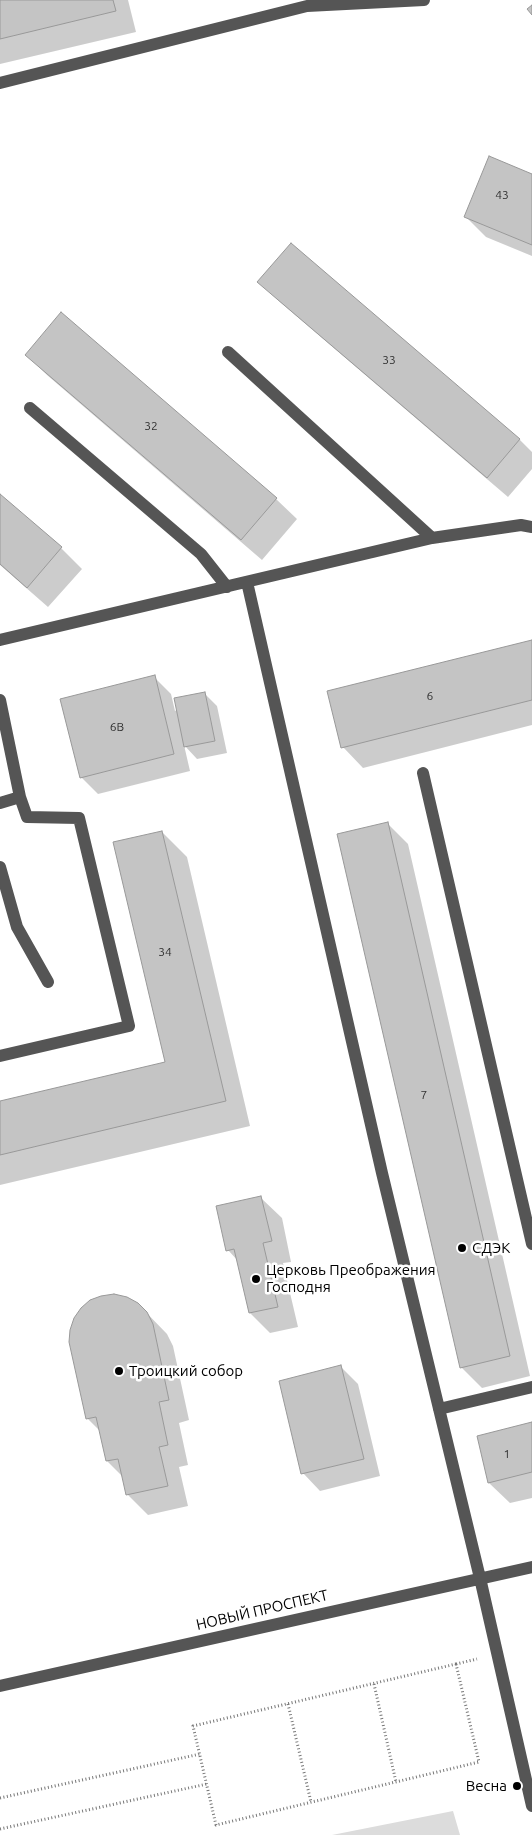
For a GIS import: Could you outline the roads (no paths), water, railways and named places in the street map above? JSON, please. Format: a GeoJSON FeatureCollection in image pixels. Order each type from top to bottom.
{"type":"FeatureCollection","features":[{"type":"Feature","properties":{"kind":"street"},"geometry":{"type":"LineString","coordinates":[[0,83],[308,6],[424,0]]}},
{"type":"Feature","properties":{"kind":"street"},"geometry":{"type":"LineString","coordinates":[[228,352],[432,538]]}},
{"type":"Feature","properties":{"kind":"street"},"geometry":{"type":"LineString","coordinates":[[30,408],[201,554],[227,587]]}},
{"type":"Feature","properties":{"kind":"street"},"geometry":{"type":"LineString","coordinates":[[0,640],[432,538],[521,525],[532,527]]}},
{"type":"Feature","properties":{"kind":"street"},"geometry":{"type":"LineString","coordinates":[[247,582],[382,1173],[480,1578],[532,1806]]}},
{"type":"Feature","properties":{"kind":"street"},"geometry":{"type":"LineString","coordinates":[[0,700],[20,797],[27,817],[79,818],[129,1026],[0,1056]]}},
{"type":"Feature","properties":{"kind":"street"},"geometry":{"type":"LineString","coordinates":[[423,773],[532,1244]]}},
{"type":"Feature","properties":{"kind":"street"},"geometry":{"type":"LineString","coordinates":[[0,802],[20,797]]}},
{"type":"Feature","properties":{"kind":"street"},"geometry":{"type":"LineString","coordinates":[[0,867],[17,927],[48,982]]}},
{"type":"Feature","properties":{"kind":"street"},"geometry":{"type":"LineString","coordinates":[[439,1409],[532,1387]]}},
{"type":"Feature","properties":{"kind":"street","name":"НОВЫЙ ПРОСПЕКТ"},"geometry":{"type":"LineString","coordinates":[[0,1686],[532,1567]]}},
{"type":"Feature","properties":{"kind":"place","name":"СДЭК"},"geometry":{"type":"Point","coordinates":[462,1248]}},
{"type":"Feature","properties":{"kind":"place","name":"Церковь Преображения Господня"},"geometry":{"type":"Point","coordinates":[256,1279]}},
{"type":"Feature","properties":{"kind":"place","name":"Троицкий собор"},"geometry":{"type":"Point","coordinates":[119,1371]}},
{"type":"Feature","properties":{"kind":"place","name":"Весна"},"geometry":{"type":"Point","coordinates":[517,1786]}}]}
